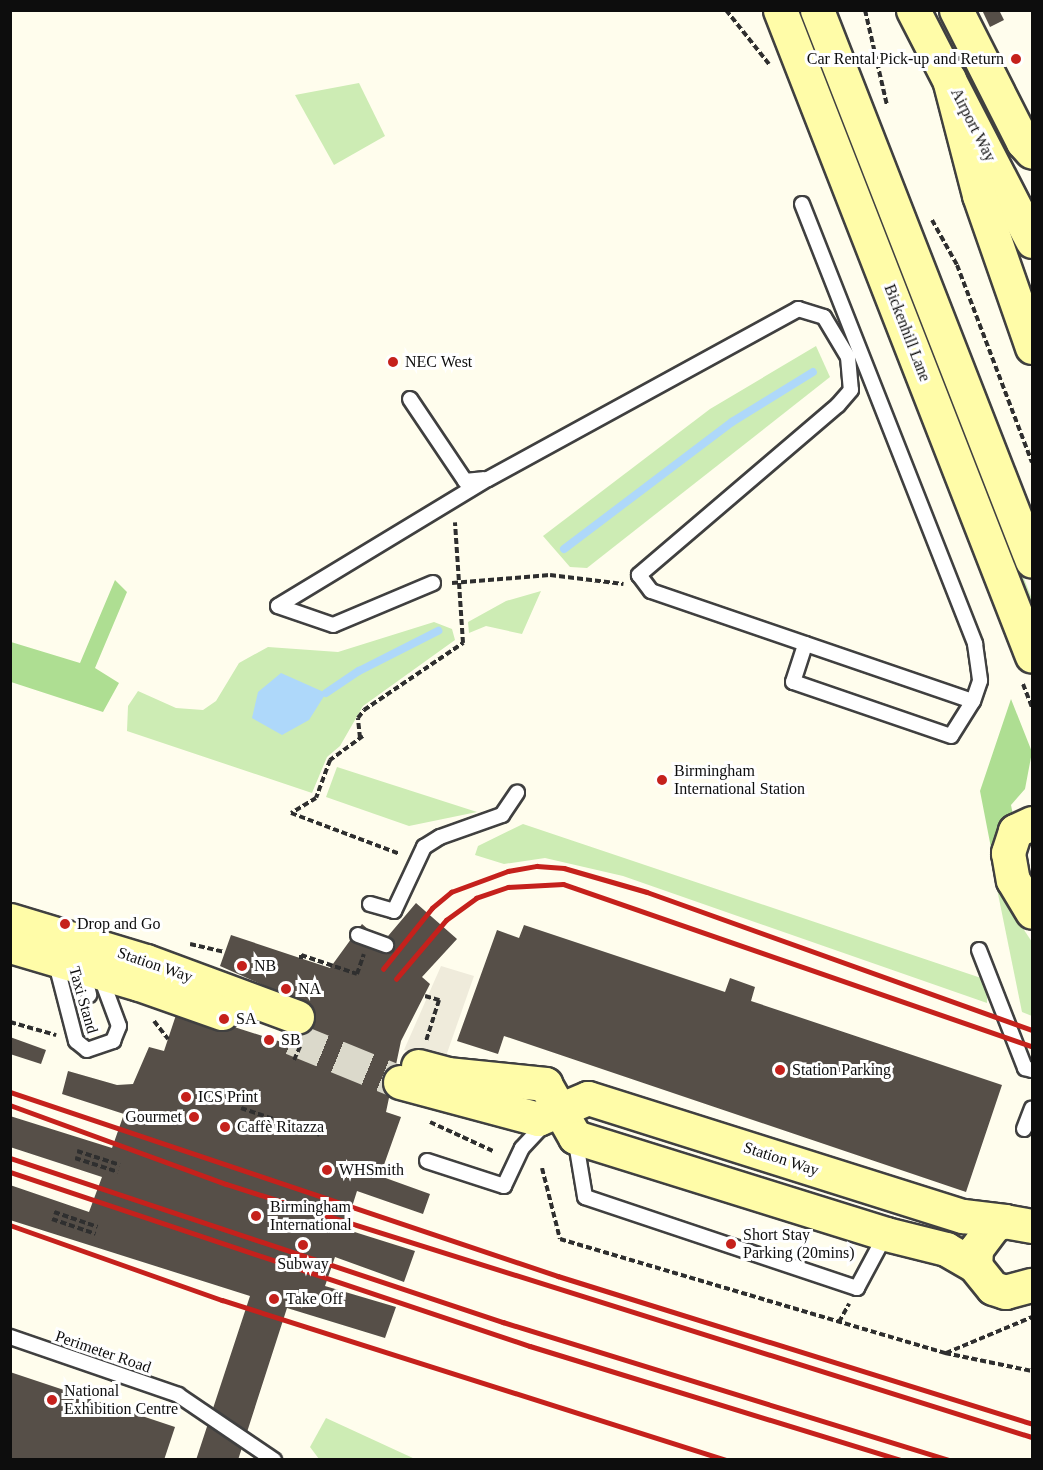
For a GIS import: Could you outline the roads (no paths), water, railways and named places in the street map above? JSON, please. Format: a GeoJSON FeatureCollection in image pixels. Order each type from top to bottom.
{"type":"FeatureCollection","features":[{"type":"Feature","properties":{"kind":"street","name":"Bickenhill Lane"},"geometry":{"type":"LineString","coordinates":[[780,10],[1032,656]]}},
{"type":"Feature","properties":{"kind":"street","name":"Bickenhill Lane"},"geometry":{"type":"LineString","coordinates":[[817,10],[1032,561]]}},
{"type":"Feature","properties":{"kind":"street","name":"Airport Way"},"geometry":{"type":"LineString","coordinates":[[913,10],[1032,241]]}},
{"type":"Feature","properties":{"kind":"street"},"geometry":{"type":"LineString","coordinates":[[956,10],[1023,142],[1032,152]]}},
{"type":"Feature","properties":{"kind":"street"},"geometry":{"type":"LineString","coordinates":[[949,79],[979,195],[1032,347]]}},
{"type":"Feature","properties":{"kind":"street"},"geometry":{"type":"LineString","coordinates":[[1032,822],[1015,831],[1008,853],[1013,880],[1032,912]]}},
{"type":"Feature","properties":{"kind":"street","name":"Station Way"},"geometry":{"type":"LineString","coordinates":[[25,924],[80,967]]}},
{"type":"Feature","properties":{"kind":"street","name":"Station Way"},"geometry":{"type":"LineString","coordinates":[[10,946],[80,967],[146,961],[294,1027]]}},
{"type":"Feature","properties":{"kind":"street","name":"Station Way"},"geometry":{"type":"LineString","coordinates":[[402,1071],[538,1119],[559,1107],[588,1098],[963,1216],[1019,1223]]}},
{"type":"Feature","properties":{"kind":"street"},"geometry":{"type":"LineString","coordinates":[[559,1107],[575,1137],[886,1234],[946,1249],[975,1266],[993,1288],[1014,1292],[1032,1285]]}},
{"type":"Feature","properties":{"kind":"street"},"geometry":{"type":"LineString","coordinates":[[975,1266],[976,1249],[984,1233],[1019,1223]]}},
{"type":"Feature","properties":{"kind":"lane"},"geometry":{"type":"LineString","coordinates":[[802,204],[880,395],[975,644],[980,681],[973,701],[951,736],[793,682],[805,644]]}},
{"type":"Feature","properties":{"kind":"lane"},"geometry":{"type":"LineString","coordinates":[[433,584],[333,625],[278,606],[488,479],[798,309],[824,317],[848,357],[851,390],[838,405],[639,575],[651,591],[973,701]]}},
{"type":"Feature","properties":{"kind":"lane"},"geometry":{"type":"LineString","coordinates":[[410,399],[465,481],[488,479]]}},
{"type":"Feature","properties":{"kind":"lane"},"geometry":{"type":"LineString","coordinates":[[370,904],[394,910],[424,847],[440,837],[502,815],[517,793]]}},
{"type":"Feature","properties":{"kind":"lane"},"geometry":{"type":"LineString","coordinates":[[364,937],[386,945]]}},
{"type":"Feature","properties":{"kind":"lane"},"geometry":{"type":"LineString","coordinates":[[979,950],[1025,1068],[1032,1070]]}},
{"type":"Feature","properties":{"kind":"lane","name":"Taxi Stand"},"geometry":{"type":"LineString","coordinates":[[80,967],[119,1026],[113,1041],[87,1050],[76,1041],[80,967]]}},
{"type":"Feature","properties":{"kind":"lane"},"geometry":{"type":"LineString","coordinates":[[426,1161],[504,1186],[522,1148],[559,1107]]}},
{"type":"Feature","properties":{"kind":"lane"},"geometry":{"type":"LineString","coordinates":[[1024,1129],[1032,1108]]}},
{"type":"Feature","properties":{"kind":"lane"},"geometry":{"type":"LineString","coordinates":[[575,1137],[585,1197],[857,1288],[886,1234]]}},
{"type":"Feature","properties":{"kind":"lane","name":"Perimeter Road"},"geometry":{"type":"LineString","coordinates":[[10,1337],[178,1395],[274,1460]]}},
{"type":"Feature","properties":{"kind":"water"},"geometry":{"type":"Polygon","coordinates":[[[281,673],[326,693],[309,720],[282,735],[252,718],[258,692],[281,673]]]}},
{"type":"Feature","properties":{"kind":"waterway"},"geometry":{"type":"LineString","coordinates":[[564,549],[732,422],[813,372]]}},
{"type":"Feature","properties":{"kind":"waterway"},"geometry":{"type":"LineString","coordinates":[[326,693],[359,671],[438,631]]}},
{"type":"Feature","properties":{"kind":"tunnel"},"geometry":{"type":"LineString","coordinates":[[292,1038],[400,1082]]}},
{"type":"Feature","properties":{"kind":"railway"},"geometry":{"type":"LineString","coordinates":[[383,969],[432,908],[451,892],[508,871],[537,866],[564,868],[647,892],[1032,1030]]}},
{"type":"Feature","properties":{"kind":"railway"},"geometry":{"type":"LineString","coordinates":[[396,979],[446,920],[476,898],[508,887],[563,884],[1032,1046]]}},
{"type":"Feature","properties":{"kind":"railway"},"geometry":{"type":"LineString","coordinates":[[10,1092],[558,1276],[1032,1424]]}},
{"type":"Feature","properties":{"kind":"railway"},"geometry":{"type":"LineString","coordinates":[[10,1105],[226,1184],[1032,1437]]}},
{"type":"Feature","properties":{"kind":"railway"},"geometry":{"type":"LineString","coordinates":[[10,1158],[503,1322],[948,1460]]}},
{"type":"Feature","properties":{"kind":"railway"},"geometry":{"type":"LineString","coordinates":[[10,1172],[530,1346],[901,1460]]}},
{"type":"Feature","properties":{"kind":"railway"},"geometry":{"type":"LineString","coordinates":[[10,1225],[222,1300],[726,1460]]}},
{"type":"Feature","properties":{"kind":"place","name":"Car Rental Pick-up and Return"},"geometry":{"type":"Point","coordinates":[1016,59]}},
{"type":"Feature","properties":{"kind":"place","name":"NEC West"},"geometry":{"type":"Point","coordinates":[393,362]}},
{"type":"Feature","properties":{"kind":"place","name":"Birmingham International Station"},"geometry":{"type":"Point","coordinates":[662,780]}},
{"type":"Feature","properties":{"kind":"place","name":"Drop and Go"},"geometry":{"type":"Point","coordinates":[65,924]}},
{"type":"Feature","properties":{"kind":"place","name":"NB"},"geometry":{"type":"Point","coordinates":[242,966]}},
{"type":"Feature","properties":{"kind":"place","name":"NA"},"geometry":{"type":"Point","coordinates":[286,989]}},
{"type":"Feature","properties":{"kind":"place","name":"SA"},"geometry":{"type":"Point","coordinates":[224,1019]}},
{"type":"Feature","properties":{"kind":"place","name":"SB"},"geometry":{"type":"Point","coordinates":[269,1040]}},
{"type":"Feature","properties":{"kind":"place","name":"Station Parking"},"geometry":{"type":"Point","coordinates":[780,1070]}},
{"type":"Feature","properties":{"kind":"place","name":"ICS Print"},"geometry":{"type":"Point","coordinates":[186,1097]}},
{"type":"Feature","properties":{"kind":"place","name":"Gourmet"},"geometry":{"type":"Point","coordinates":[194,1117]}},
{"type":"Feature","properties":{"kind":"place","name":"Caffè Ritazza"},"geometry":{"type":"Point","coordinates":[225,1127]}},
{"type":"Feature","properties":{"kind":"place","name":"WHSmith"},"geometry":{"type":"Point","coordinates":[327,1170]}},
{"type":"Feature","properties":{"kind":"place","name":"Birmingham International"},"geometry":{"type":"Point","coordinates":[256,1216]}},
{"type":"Feature","properties":{"kind":"place","name":"Short Stay Parking (20mins)"},"geometry":{"type":"Point","coordinates":[731,1244]}},
{"type":"Feature","properties":{"kind":"place","name":"Subway"},"geometry":{"type":"Point","coordinates":[303,1245]}},
{"type":"Feature","properties":{"kind":"place","name":"Take Off"},"geometry":{"type":"Point","coordinates":[274,1299]}},
{"type":"Feature","properties":{"kind":"place","name":"National Exhibition Centre"},"geometry":{"type":"Point","coordinates":[52,1400]}}]}
